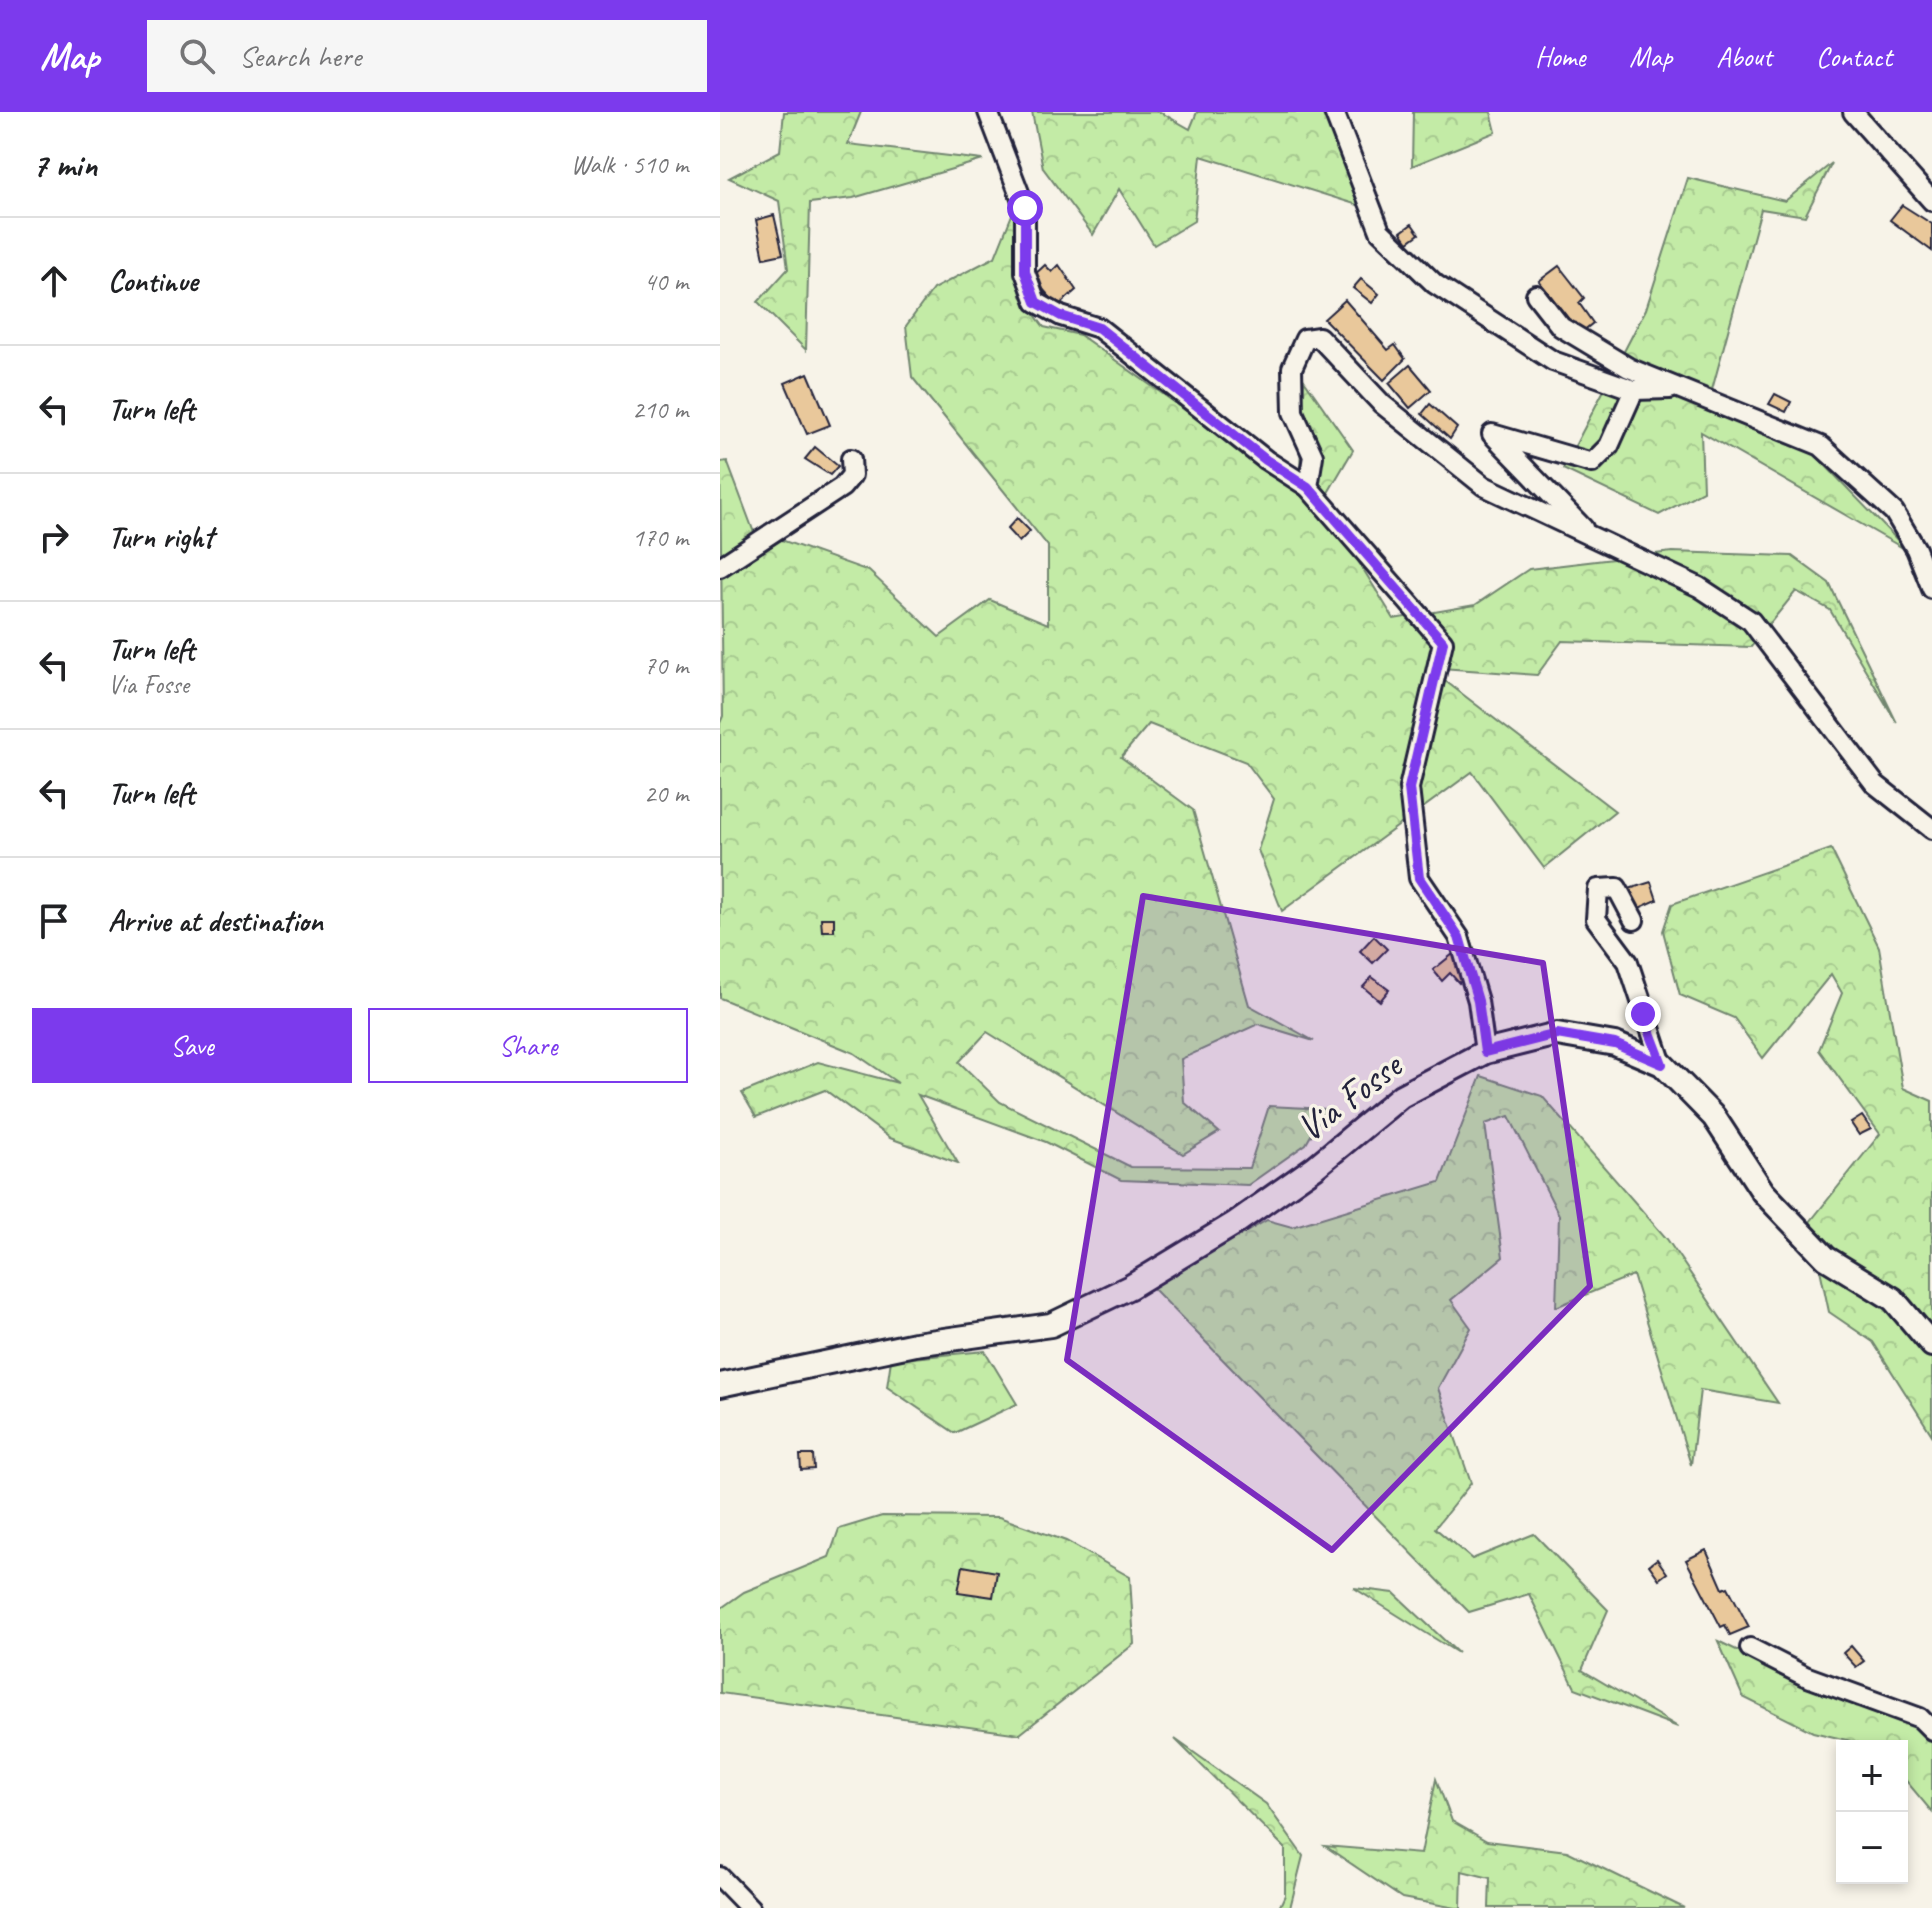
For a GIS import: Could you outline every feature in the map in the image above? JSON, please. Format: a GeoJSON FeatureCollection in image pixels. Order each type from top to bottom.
{"type":"FeatureCollection","features":[{"type":"Feature","properties":{"kind":"street"},"geometry":{"type":"LineString","coordinates":[[988,112],[1025,208],[1025,272],[1036,302],[1061,316],[1099,328],[1266,460],[1308,487],[1443,642],[1409,788],[1419,878],[1459,937],[1478,1001],[1485,1052]]}},
{"type":"Feature","properties":{"kind":"street"},"geometry":{"type":"LineString","coordinates":[[1334,112],[1380,231],[1435,284],[1553,361],[1634,390],[1677,389]]}},
{"type":"Feature","properties":{"kind":"street"},"geometry":{"type":"LineString","coordinates":[[1853,112],[1932,201]]}},
{"type":"Feature","properties":{"kind":"street"},"geometry":{"type":"LineString","coordinates":[[1536,295],[1561,327],[1629,368],[1821,446],[1894,512],[1916,549],[1932,589]]}},
{"type":"Feature","properties":{"kind":"street"},"geometry":{"type":"LineString","coordinates":[[1308,487],[1313,456],[1293,412],[1292,368],[1305,339],[1319,337],[1382,404],[1484,486],[1699,587],[1751,621],[1875,784],[1932,829]]}},
{"type":"Feature","properties":{"kind":"street"},"geometry":{"type":"LineString","coordinates":[[1593,539],[1492,434],[1592,463],[1609,446],[1634,390]]}},
{"type":"Feature","properties":{"kind":"street"},"geometry":{"type":"LineString","coordinates":[[720,567],[842,487],[852,475],[851,459]]}},
{"type":"Feature","properties":{"kind":"street"},"geometry":{"type":"LineString","coordinates":[[1634,920],[1617,888],[1598,889],[1596,919],[1628,962],[1662,1064]]}},
{"type":"Feature","properties":{"kind":"street","name":"Via Fosse"},"geometry":{"type":"LineString","coordinates":[[720,1385],[915,1344],[1051,1325],[1130,1287],[1234,1224],[1315,1167],[1401,1096],[1485,1052],[1557,1034],[1615,1044],[1662,1064],[1714,1117],[1763,1192],[1815,1247],[1826,1258],[1893,1299],[1932,1345]]}},
{"type":"Feature","properties":{"kind":"street"},"geometry":{"type":"LineString","coordinates":[[1750,1648],[1805,1676],[1920,1718],[1932,1730]]}},
{"type":"Feature","properties":{"kind":"street"},"geometry":{"type":"LineString","coordinates":[[720,1877],[750,1908]]}},
{"type":"Feature","properties":{"kind":"highlighted area"},"geometry":{"type":"Polygon","coordinates":[[[1143,896],[1543,963],[1590,1286],[1332,1550],[1067,1360],[1143,896]]]}},
{"type":"Feature","properties":{"kind":"green space"},"geometry":{"type":"Polygon","coordinates":[[[784,112],[861,112],[848,144],[983,160],[853,198],[810,203],[806,350],[758,302],[788,269],[779,201],[729,178],[780,151],[784,112]]]}},
{"type":"Feature","properties":{"kind":"green space"},"geometry":{"type":"Polygon","coordinates":[[[1032,112],[1160,112],[1190,129],[1197,112],[1343,112],[1380,212],[1201,156],[1194,221],[1154,245],[1119,189],[1093,235],[1043,168],[1032,112]]]}},
{"type":"Feature","properties":{"kind":"green space"},"geometry":{"type":"Polygon","coordinates":[[[1413,112],[1491,112],[1496,132],[1412,166],[1413,112]]]}},
{"type":"Feature","properties":{"kind":"green space"},"geometry":{"type":"Polygon","coordinates":[[[1832,163],[1805,216],[1761,209],[1712,390],[1796,435],[1908,551],[1701,432],[1703,491],[1659,515],[1563,469],[1646,309],[1688,178],[1785,201],[1832,163]]]}},
{"type":"Feature","properties":{"kind":"green space"},"geometry":{"type":"Polygon","coordinates":[[[1015,207],[1021,296],[1044,327],[1080,335],[1299,491],[1304,380],[1353,450],[1322,503],[1394,619],[1475,605],[1529,569],[1672,552],[1792,556],[1829,583],[1897,723],[1830,610],[1796,591],[1751,647],[1562,641],[1537,675],[1427,667],[1615,811],[1544,868],[1472,772],[1282,911],[1258,850],[1274,799],[1246,762],[1149,724],[1121,757],[1193,810],[1249,1005],[1314,1041],[1258,1024],[1181,1059],[1184,1102],[1219,1132],[1183,1154],[987,1032],[959,1062],[1000,1102],[1131,1167],[1249,1168],[1269,1106],[1326,1109],[1306,1144],[1248,1185],[1121,1180],[1046,1142],[918,1095],[958,1163],[890,1138],[825,1090],[756,1117],[742,1093],[818,1062],[898,1083],[854,1053],[720,998],[720,723],[723,716],[720,462],[727,461],[753,530],[869,571],[939,637],[990,600],[1048,624],[1048,546],[912,377],[906,326],[933,289],[995,257],[1015,207]]]}},
{"type":"Feature","properties":{"kind":"green space"},"geometry":{"type":"Polygon","coordinates":[[[1831,849],[1879,947],[1903,1088],[1932,1101],[1932,1435],[1873,1342],[1829,1312],[1810,1222],[1880,1134],[1819,1050],[1842,993],[1831,974],[1763,1058],[1734,1018],[1680,995],[1663,931],[1672,904],[1831,849]]]}},
{"type":"Feature","properties":{"kind":"green space"},"geometry":{"type":"Polygon","coordinates":[[[1481,1076],[1542,1096],[1667,1239],[1778,1403],[1700,1390],[1691,1465],[1633,1275],[1556,1307],[1559,1215],[1509,1116],[1485,1124],[1503,1257],[1451,1300],[1471,1328],[1438,1388],[1471,1483],[1435,1528],[1472,1559],[1534,1534],[1608,1610],[1582,1670],[1678,1727],[1575,1688],[1529,1594],[1469,1612],[1152,1287],[1267,1220],[1292,1227],[1440,1182],[1481,1076]]]}},
{"type":"Feature","properties":{"kind":"green space"},"geometry":{"type":"Polygon","coordinates":[[[985,1351],[1017,1404],[955,1433],[887,1387],[891,1360],[985,1351]]]}},
{"type":"Feature","properties":{"kind":"green space"},"geometry":{"type":"Polygon","coordinates":[[[882,1516],[999,1517],[1066,1541],[1130,1577],[1134,1644],[1020,1734],[720,1693],[720,1609],[744,1592],[829,1557],[839,1529],[882,1516]]]}},
{"type":"Feature","properties":{"kind":"green space"},"geometry":{"type":"Polygon","coordinates":[[[1354,1588],[1394,1593],[1458,1653],[1354,1588]]]}},
{"type":"Feature","properties":{"kind":"green space"},"geometry":{"type":"Polygon","coordinates":[[[1718,1641],[1800,1681],[1897,1710],[1932,1736],[1932,1812],[1908,1783],[1908,1740],[1847,1740],[1813,1732],[1743,1697],[1718,1641]]]}},
{"type":"Feature","properties":{"kind":"green space"},"geometry":{"type":"Polygon","coordinates":[[[1175,1739],[1266,1804],[1303,1856],[1290,1908],[1279,1908],[1285,1895],[1285,1848],[1175,1739]]]}},
{"type":"Feature","properties":{"kind":"green space"},"geometry":{"type":"Polygon","coordinates":[[[1436,1779],[1452,1821],[1487,1841],[1567,1851],[1684,1908],[1489,1908],[1490,1878],[1462,1871],[1461,1908],[1456,1908],[1402,1898],[1325,1846],[1421,1854],[1436,1779]]]}},
{"type":"Feature","properties":{"kind":"building"},"geometry":{"type":"Polygon","coordinates":[[[1902,205],[1932,224],[1932,251],[1890,220],[1902,205]]]}},
{"type":"Feature","properties":{"kind":"building"},"geometry":{"type":"Polygon","coordinates":[[[774,215],[783,254],[764,258],[756,220],[774,215]]]}},
{"type":"Feature","properties":{"kind":"building"},"geometry":{"type":"Polygon","coordinates":[[[1412,224],[1419,234],[1408,242],[1401,232],[1412,224]]]}},
{"type":"Feature","properties":{"kind":"building"},"geometry":{"type":"Polygon","coordinates":[[[1045,265],[1052,272],[1059,265],[1076,290],[1058,306],[1032,277],[1045,265]]]}},
{"type":"Feature","properties":{"kind":"building"},"geometry":{"type":"Polygon","coordinates":[[[1559,266],[1584,298],[1579,303],[1593,323],[1583,331],[1576,323],[1574,326],[1539,281],[1559,266]]]}},
{"type":"Feature","properties":{"kind":"building"},"geometry":{"type":"Polygon","coordinates":[[[1361,279],[1379,294],[1372,303],[1353,288],[1361,279]]]}},
{"type":"Feature","properties":{"kind":"building"},"geometry":{"type":"Polygon","coordinates":[[[1345,300],[1388,350],[1395,345],[1405,359],[1384,380],[1324,319],[1345,300]]]}},
{"type":"Feature","properties":{"kind":"building"},"geometry":{"type":"Polygon","coordinates":[[[1410,365],[1431,390],[1410,408],[1389,383],[1410,365]]]}},
{"type":"Feature","properties":{"kind":"building"},"geometry":{"type":"Polygon","coordinates":[[[808,373],[830,425],[807,434],[785,383],[808,373]]]}},
{"type":"Feature","properties":{"kind":"building"},"geometry":{"type":"Polygon","coordinates":[[[1775,394],[1791,402],[1786,412],[1769,404],[1775,394]]]}},
{"type":"Feature","properties":{"kind":"building"},"geometry":{"type":"Polygon","coordinates":[[[1430,404],[1457,428],[1450,439],[1422,414],[1430,404]]]}},
{"type":"Feature","properties":{"kind":"building"},"geometry":{"type":"Polygon","coordinates":[[[815,447],[838,466],[830,475],[805,459],[815,447]]]}},
{"type":"Feature","properties":{"kind":"building"},"geometry":{"type":"Polygon","coordinates":[[[1017,518],[1030,531],[1019,542],[1007,529],[1017,518]]]}},
{"type":"Feature","properties":{"kind":"building"},"geometry":{"type":"Polygon","coordinates":[[[1651,882],[1657,900],[1637,909],[1629,889],[1651,882]]]}},
{"type":"Feature","properties":{"kind":"building"},"geometry":{"type":"Polygon","coordinates":[[[821,918],[834,918],[834,931],[822,931],[821,918]]]}},
{"type":"Feature","properties":{"kind":"building"},"geometry":{"type":"Polygon","coordinates":[[[1374,936],[1387,949],[1373,963],[1360,951],[1374,936]]]}},
{"type":"Feature","properties":{"kind":"building"},"geometry":{"type":"Polygon","coordinates":[[[1453,954],[1468,975],[1459,983],[1450,973],[1442,981],[1433,970],[1453,954]]]}},
{"type":"Feature","properties":{"kind":"building"},"geometry":{"type":"Polygon","coordinates":[[[1372,977],[1389,990],[1380,1001],[1363,987],[1372,977]]]}},
{"type":"Feature","properties":{"kind":"building"},"geometry":{"type":"Polygon","coordinates":[[[1862,1116],[1871,1129],[1859,1135],[1851,1123],[1862,1116]]]}},
{"type":"Feature","properties":{"kind":"building"},"geometry":{"type":"Polygon","coordinates":[[[800,1455],[813,1455],[814,1469],[801,1470],[800,1455]]]}},
{"type":"Feature","properties":{"kind":"building"},"geometry":{"type":"Polygon","coordinates":[[[1706,1550],[1723,1589],[1728,1587],[1749,1627],[1730,1635],[1725,1625],[1721,1627],[1686,1560],[1706,1550]]]}},
{"type":"Feature","properties":{"kind":"building"},"geometry":{"type":"Polygon","coordinates":[[[1657,1559],[1667,1573],[1659,1579],[1649,1565],[1657,1559]]]}},
{"type":"Feature","properties":{"kind":"building"},"geometry":{"type":"Polygon","coordinates":[[[963,1566],[997,1572],[993,1597],[958,1592],[963,1566]]]}},
{"type":"Feature","properties":{"kind":"building"},"geometry":{"type":"Polygon","coordinates":[[[1851,1646],[1864,1661],[1856,1667],[1843,1653],[1851,1646]]]}},
{"type":"Feature","properties":{"kind":"route"},"geometry":{"type":"LineString","coordinates":[[1025,208],[1025,272],[1036,302],[1061,316],[1099,328],[1266,460],[1308,487],[1443,642],[1409,788],[1419,878],[1459,937],[1478,1001],[1485,1052],[1557,1034],[1615,1044],[1662,1064],[1643,1014]]}}]}
